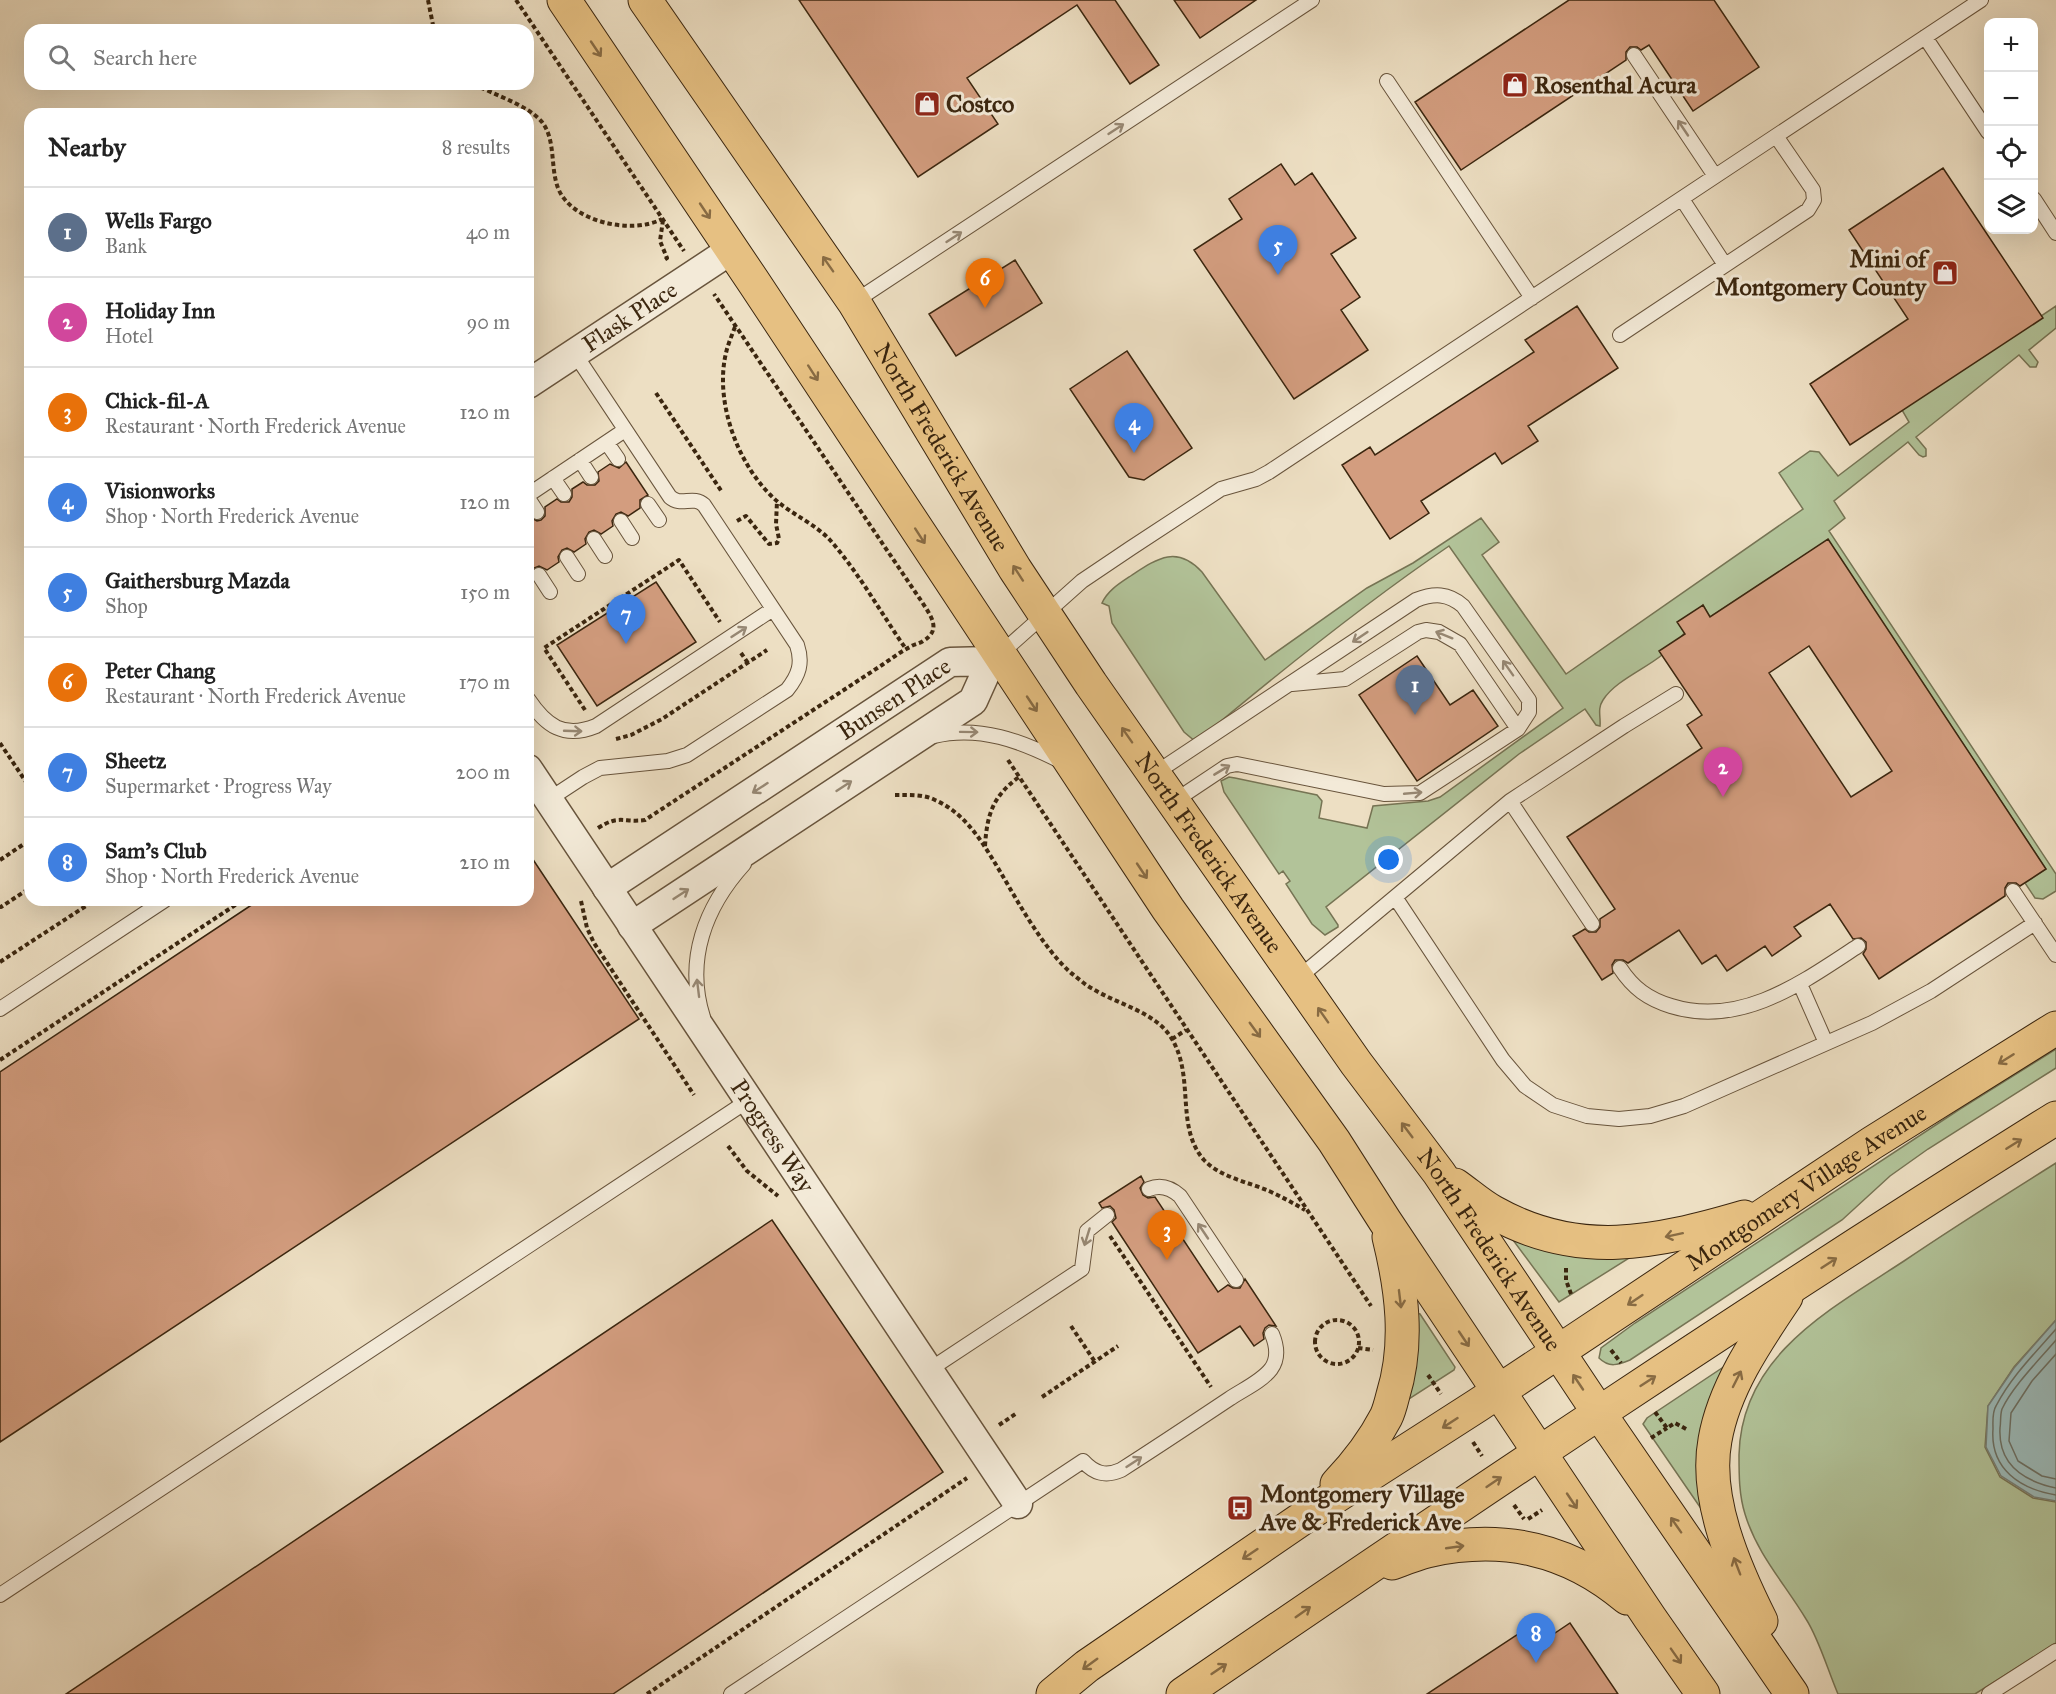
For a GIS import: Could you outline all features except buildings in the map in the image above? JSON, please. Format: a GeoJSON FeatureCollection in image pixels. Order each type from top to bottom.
{"type":"FeatureCollection","features":[{"type":"Feature","properties":{"kind":"main road"},"geometry":{"type":"LineString","coordinates":[[564,0],[731,250],[995,658],[1075,769],[1168,909],[1334,1141],[1498,1391],[1703,1694]]}},
{"type":"Feature","properties":{"kind":"main road","name":"North Frederick Avenue"},"geometry":{"type":"LineString","coordinates":[[645,0],[854,302],[1015,569],[1091,684],[1356,1063],[1439,1173],[1599,1413],[1792,1694]]}},
{"type":"Feature","properties":{"kind":"main road","name":"Montgomery Village Avenue"},"geometry":{"type":"LineString","coordinates":[[1316,1509],[1558,1352],[1872,1143],[2056,1028]]}},
{"type":"Feature","properties":{"kind":"main road"},"geometry":{"type":"LineString","coordinates":[[1183,1694],[1539,1452],[1794,1285],[2056,1118]]}},
{"type":"Feature","properties":{"kind":"main road"},"geometry":{"type":"LineString","coordinates":[[1439,1173],[1491,1211],[1530,1230],[1569,1241],[1615,1243],[1646,1240],[1710,1227],[1771,1209]]}},
{"type":"Feature","properties":{"kind":"main road"},"geometry":{"type":"LineString","coordinates":[[1053,1694],[1087,1666],[1316,1509],[1365,1450],[1386,1416],[1403,1354],[1403,1329],[1396,1267],[1385,1221]]}},
{"type":"Feature","properties":{"kind":"main road"},"geometry":{"type":"LineString","coordinates":[[1794,1285],[1767,1325],[1727,1398],[1715,1441],[1714,1478],[1723,1531],[1738,1571],[1799,1694]]}},
{"type":"Feature","properties":{"kind":"main road"},"geometry":{"type":"LineString","coordinates":[[1359,1574],[1427,1551],[1481,1544],[1514,1546],[1547,1552],[1582,1566],[1612,1586],[1650,1618]]}},
{"type":"Feature","properties":{"kind":"street","name":"Flask Place"},"geometry":{"type":"LineString","coordinates":[[534,380],[731,250]]}},
{"type":"Feature","properties":{"kind":"street","name":"Bunsen Place"},"geometry":{"type":"LineString","coordinates":[[632,926],[973,701],[995,658]]}},
{"type":"Feature","properties":{"kind":"street","name":"Bunsen Place"},"geometry":{"type":"LineString","coordinates":[[607,888],[950,662],[995,658]]}},
{"type":"Feature","properties":{"kind":"street","name":"Progress Way"},"geometry":{"type":"LineString","coordinates":[[534,778],[1018,1504]]}},
{"type":"Feature","properties":{"kind":"lane"},"geometry":{"type":"LineString","coordinates":[[854,302],[1312,0]]}},
{"type":"Feature","properties":{"kind":"lane"},"geometry":{"type":"LineString","coordinates":[[995,658],[1082,581],[1227,486],[1256,479],[1269,472],[1981,0]]}},
{"type":"Feature","properties":{"kind":"lane"},"geometry":{"type":"LineString","coordinates":[[1925,37],[1985,126]]}},
{"type":"Feature","properties":{"kind":"lane"},"geometry":{"type":"LineString","coordinates":[[1634,55],[1715,176]]}},
{"type":"Feature","properties":{"kind":"lane"},"geometry":{"type":"LineString","coordinates":[[1387,81],[1532,298]]}},
{"type":"Feature","properties":{"kind":"lane"},"geometry":{"type":"LineString","coordinates":[[1620,334],[1808,210],[1814,200],[1813,190],[1776,136]]}},
{"type":"Feature","properties":{"kind":"lane"},"geometry":{"type":"LineString","coordinates":[[1682,199],[1725,265]]}},
{"type":"Feature","properties":{"kind":"lane"},"geometry":{"type":"LineString","coordinates":[[2038,205],[2056,233]]}},
{"type":"Feature","properties":{"kind":"lane"},"geometry":{"type":"LineString","coordinates":[[548,800],[600,768],[668,761],[687,755],[787,690],[800,669],[801,657],[797,645],[704,505],[696,500],[683,502],[673,500],[574,354]]}},
{"type":"Feature","properties":{"kind":"lane"},"geometry":{"type":"LineString","coordinates":[[534,492],[626,430]]}},
{"type":"Feature","properties":{"kind":"lane"},"geometry":{"type":"LineString","coordinates":[[607,443],[618,459]]}},
{"type":"Feature","properties":{"kind":"lane"},"geometry":{"type":"LineString","coordinates":[[580,460],[591,477]]}},
{"type":"Feature","properties":{"kind":"lane"},"geometry":{"type":"LineString","coordinates":[[553,478],[564,494]]}},
{"type":"Feature","properties":{"kind":"lane"},"geometry":{"type":"LineString","coordinates":[[648,504],[659,520]]}},
{"type":"Feature","properties":{"kind":"lane"},"geometry":{"type":"LineString","coordinates":[[534,507],[537,512]]}},
{"type":"Feature","properties":{"kind":"lane"},"geometry":{"type":"LineString","coordinates":[[621,521],[632,538]]}},
{"type":"Feature","properties":{"kind":"lane"},"geometry":{"type":"LineString","coordinates":[[594,539],[605,555]]}},
{"type":"Feature","properties":{"kind":"lane"},"geometry":{"type":"LineString","coordinates":[[567,557],[578,574]]}},
{"type":"Feature","properties":{"kind":"lane"},"geometry":{"type":"LineString","coordinates":[[539,575],[550,592]]}},
{"type":"Feature","properties":{"kind":"lane"},"geometry":{"type":"LineString","coordinates":[[1155,774],[1416,600],[1429,596],[1442,595],[1457,601],[1469,612],[1527,696],[1529,712],[1518,729],[1420,793],[1384,794],[1237,764],[1227,766],[1173,802]]}},
{"type":"Feature","properties":{"kind":"lane"},"geometry":{"type":"LineString","coordinates":[[534,708],[549,725],[565,731],[581,732],[596,726],[773,609]]}},
{"type":"Feature","properties":{"kind":"lane"},"geometry":{"type":"LineString","coordinates":[[1289,685],[1345,679],[1418,632],[1426,630],[1439,632],[1460,644],[1518,729]]}},
{"type":"Feature","properties":{"kind":"lane"},"geometry":{"type":"LineString","coordinates":[[1297,979],[1510,801],[1676,694]]}},
{"type":"Feature","properties":{"kind":"lane"},"geometry":{"type":"LineString","coordinates":[[912,741],[946,733],[972,732],[993,735],[1031,746],[1075,769]]}},
{"type":"Feature","properties":{"kind":"lane"},"geometry":{"type":"LineString","coordinates":[[1510,801],[1592,924]]}},
{"type":"Feature","properties":{"kind":"lane"},"geometry":{"type":"LineString","coordinates":[[712,1045],[701,1009],[696,982],[702,934],[710,910],[723,888],[771,834]]}},
{"type":"Feature","properties":{"kind":"lane"},"geometry":{"type":"LineString","coordinates":[[2013,891],[2056,955]]}},
{"type":"Feature","properties":{"kind":"lane"},"geometry":{"type":"LineString","coordinates":[[1395,897],[1503,1060],[1525,1086],[1554,1105],[1587,1116],[1619,1119],[1650,1116],[1684,1106],[1902,1008],[2035,923]]}},
{"type":"Feature","properties":{"kind":"lane"},"geometry":{"type":"LineString","coordinates":[[0,1009],[156,906]]}},
{"type":"Feature","properties":{"kind":"lane"},"geometry":{"type":"LineString","coordinates":[[1620,968],[1629,981],[1642,993],[1659,1002],[1678,1008],[1715,1012],[1752,1005],[1800,984],[1858,946]]}},
{"type":"Feature","properties":{"kind":"lane"},"geometry":{"type":"LineString","coordinates":[[1800,984],[1826,1043]]}},
{"type":"Feature","properties":{"kind":"lane"},"geometry":{"type":"LineString","coordinates":[[0,1595],[749,1100]]}},
{"type":"Feature","properties":{"kind":"lane"},"geometry":{"type":"LineString","coordinates":[[1149,1189],[1164,1187],[1180,1196],[1236,1280]]}},
{"type":"Feature","properties":{"kind":"lane"},"geometry":{"type":"LineString","coordinates":[[929,1370],[1082,1269],[1085,1235],[1090,1227],[1104,1218]]}},
{"type":"Feature","properties":{"kind":"lane"},"geometry":{"type":"LineString","coordinates":[[730,1694],[1083,1461],[1090,1469],[1100,1474],[1111,1474],[1222,1404],[1264,1376],[1272,1368],[1277,1346],[1272,1334]]}},
{"type":"Feature","properties":{"kind":"lane"},"geometry":{"type":"LineString","coordinates":[[1989,1694],[2056,1651]]}},
{"type":"Feature","properties":{"kind":"path"},"geometry":{"type":"LineString","coordinates":[[428,0],[433,24]]}},
{"type":"Feature","properties":{"kind":"path"},"geometry":{"type":"LineString","coordinates":[[516,0],[532,24]]}},
{"type":"Feature","properties":{"kind":"path"},"geometry":{"type":"LineString","coordinates":[[534,27],[930,613],[934,620],[933,633]]}},
{"type":"Feature","properties":{"kind":"path"},"geometry":{"type":"LineString","coordinates":[[486,90],[524,108]]}},
{"type":"Feature","properties":{"kind":"path"},"geometry":{"type":"LineString","coordinates":[[534,115],[548,133],[558,189],[569,206],[589,216],[622,226],[641,226],[663,219]]}},
{"type":"Feature","properties":{"kind":"path"},"geometry":{"type":"LineString","coordinates":[[657,265],[667,258],[660,241],[663,219]]}},
{"type":"Feature","properties":{"kind":"path"},"geometry":{"type":"LineString","coordinates":[[735,326],[726,352],[723,388],[733,435],[752,471],[777,501],[828,538],[868,590],[906,649]]}},
{"type":"Feature","properties":{"kind":"path"},"geometry":{"type":"LineString","coordinates":[[656,393],[727,500]]}},
{"type":"Feature","properties":{"kind":"path"},"geometry":{"type":"LineString","coordinates":[[736,521],[746,516],[763,539],[770,544],[777,543],[779,539],[777,501]]}},
{"type":"Feature","properties":{"kind":"path"},"geometry":{"type":"LineString","coordinates":[[748,663],[679,560],[544,648],[605,741],[631,735],[662,719],[768,650]]}},
{"type":"Feature","properties":{"kind":"path"},"geometry":{"type":"LineString","coordinates":[[0,743],[24,779]]}},
{"type":"Feature","properties":{"kind":"path"},"geometry":{"type":"LineString","coordinates":[[1003,753],[1372,1308]]}},
{"type":"Feature","properties":{"kind":"path"},"geometry":{"type":"LineString","coordinates":[[985,846],[989,817],[995,801],[1005,788],[1019,777]]}},
{"type":"Feature","properties":{"kind":"path"},"geometry":{"type":"LineString","coordinates":[[895,795],[933,799],[949,807],[964,820],[985,846],[1052,952],[1070,971],[1092,989],[1158,1023],[1172,1039],[1180,1054],[1185,1078],[1190,1134],[1204,1160],[1217,1171],[1290,1201],[1307,1212]]}},
{"type":"Feature","properties":{"kind":"path"},"geometry":{"type":"LineString","coordinates":[[0,860],[24,844]]}},
{"type":"Feature","properties":{"kind":"path"},"geometry":{"type":"LineString","coordinates":[[0,905],[1,907],[24,892]]}},
{"type":"Feature","properties":{"kind":"path"},"geometry":{"type":"LineString","coordinates":[[578,894],[594,943],[694,1095]]}},
{"type":"Feature","properties":{"kind":"path"},"geometry":{"type":"LineString","coordinates":[[0,962],[86,906]]}},
{"type":"Feature","properties":{"kind":"path"},"geometry":{"type":"LineString","coordinates":[[0,1060],[234,906]]}},
{"type":"Feature","properties":{"kind":"path"},"geometry":{"type":"LineString","coordinates":[[1172,1039],[1186,1030]]}},
{"type":"Feature","properties":{"kind":"path"},"geometry":{"type":"LineString","coordinates":[[728,1146],[747,1172],[782,1201]]}},
{"type":"Feature","properties":{"kind":"path"},"geometry":{"type":"LineString","coordinates":[[1104,1218],[1164,1316],[1222,1404]]}},
{"type":"Feature","properties":{"kind":"path"},"geometry":{"type":"LineString","coordinates":[[1566,1262],[1566,1280],[1571,1294]]}},
{"type":"Feature","properties":{"kind":"path"},"geometry":{"type":"LineString","coordinates":[[1158,1320],[1164,1316]]}},
{"type":"Feature","properties":{"kind":"path"},"geometry":{"type":"LineString","coordinates":[[1345,1321],[1356,1330],[1359,1337],[1358,1348],[1353,1357],[1347,1361],[1333,1363],[1326,1361],[1317,1350],[1316,1335],[1324,1323],[1345,1321]]}},
{"type":"Feature","properties":{"kind":"path"},"geometry":{"type":"LineString","coordinates":[[1071,1326],[1095,1362]]}},
{"type":"Feature","properties":{"kind":"path"},"geometry":{"type":"LineString","coordinates":[[1607,1344],[1621,1364]]}},
{"type":"Feature","properties":{"kind":"path"},"geometry":{"type":"LineString","coordinates":[[1042,1397],[1118,1346]]}},
{"type":"Feature","properties":{"kind":"path"},"geometry":{"type":"LineString","coordinates":[[1358,1348],[1380,1351]]}},
{"type":"Feature","properties":{"kind":"path"},"geometry":{"type":"LineString","coordinates":[[1655,1412],[1667,1428]]}},
{"type":"Feature","properties":{"kind":"path"},"geometry":{"type":"LineString","coordinates":[[996,1427],[1017,1413]]}},
{"type":"Feature","properties":{"kind":"path"},"geometry":{"type":"LineString","coordinates":[[1651,1438],[1675,1423],[1694,1433]]}},
{"type":"Feature","properties":{"kind":"path"},"geometry":{"type":"LineString","coordinates":[[647,1694],[968,1477]]}},
{"type":"Feature","properties":{"kind":"path"},"geometry":{"type":"LineString","coordinates":[[1525,1521],[1550,1505]]}},
{"type":"Feature","properties":{"kind":"green space"},"geometry":{"type":"Polygon","coordinates":[[[2056,306],[2056,328],[2029,350],[2038,362],[2036,367],[2030,367],[2019,355],[1916,437],[1926,449],[1926,456],[1919,455],[1908,442],[1834,501],[1845,518],[1829,531],[2056,874],[2056,891],[2043,899],[2035,898],[2025,883],[2046,869],[1828,540],[1710,617],[1703,605],[1675,644],[1608,693],[1600,707],[1600,726],[1596,725],[1585,709],[1519,754],[1326,907],[1338,927],[1325,935],[1312,924],[1286,884],[1290,881],[1283,871],[1279,874],[1224,792],[1221,781],[1229,777],[1317,795],[1322,801],[1319,818],[1367,828],[1373,806],[1428,801],[1440,797],[1563,708],[1449,546],[1320,641],[1196,742],[1184,732],[1112,623],[1109,606],[1102,603],[1115,587],[1159,559],[1176,557],[1184,559],[1202,572],[1265,660],[1367,588],[1413,563],[1481,518],[1499,542],[1482,555],[1566,674],[1803,509],[1779,473],[1810,451],[1819,452],[1838,476],[1909,422],[1902,410],[2056,306]]]}},
{"type":"Feature","properties":{"kind":"green space"},"geometry":{"type":"Polygon","coordinates":[[[2056,1049],[2056,1068],[1928,1149],[1890,1176],[1842,1220],[1630,1360],[1614,1365],[1599,1358],[1601,1348],[1635,1323],[1960,1109],[2056,1049]]]}},
{"type":"Feature","properties":{"kind":"green space"},"geometry":{"type":"Polygon","coordinates":[[[2056,1163],[2056,1320],[2014,1367],[1988,1406],[1985,1447],[2000,1477],[2033,1498],[2056,1502],[2056,1643],[1975,1694],[1838,1694],[1811,1627],[1764,1556],[1750,1529],[1743,1507],[1739,1455],[1744,1420],[1755,1389],[1773,1362],[1795,1338],[1820,1317],[2056,1163]]]}},
{"type":"Feature","properties":{"kind":"green space"},"geometry":{"type":"Polygon","coordinates":[[[1510,1236],[1634,1255],[1559,1302],[1510,1236]]]}},
{"type":"Feature","properties":{"kind":"green space"},"geometry":{"type":"Polygon","coordinates":[[[1416,1313],[1420,1314],[1455,1367],[1454,1370],[1409,1399],[1407,1398],[1416,1313]]]}},
{"type":"Feature","properties":{"kind":"green space"},"geometry":{"type":"Polygon","coordinates":[[[1725,1366],[1702,1510],[1643,1424],[1647,1418],[1725,1366]]]}},
{"type":"Feature","properties":{"kind":"water"},"geometry":{"type":"Polygon","coordinates":[[[2056,1320],[2056,1501],[2034,1497],[2001,1476],[1986,1447],[1988,1406],[2014,1368],[2056,1320]]]}},
{"type":"Feature","properties":{"kind":"place","name":"Rosenthal Acura"},"geometry":{"type":"Point","coordinates":[1515,85]}},
{"type":"Feature","properties":{"kind":"place","name":"Costco"},"geometry":{"type":"Point","coordinates":[927,104]}},
{"type":"Feature","properties":{"kind":"place","name":"Mini of Montgomery County"},"geometry":{"type":"Point","coordinates":[1945,273]}},
{"type":"Feature","properties":{"kind":"place","name":"Gaithersburg Mazda"},"geometry":{"type":"Point","coordinates":[1278,275]}},
{"type":"Feature","properties":{"kind":"place","name":"Peter Chang"},"geometry":{"type":"Point","coordinates":[985,308]}},
{"type":"Feature","properties":{"kind":"place","name":"Visionworks"},"geometry":{"type":"Point","coordinates":[1134,453]}},
{"type":"Feature","properties":{"kind":"place","name":"Sheetz"},"geometry":{"type":"Point","coordinates":[626,644]}},
{"type":"Feature","properties":{"kind":"place","name":"Wells Fargo"},"geometry":{"type":"Point","coordinates":[1415,715]}},
{"type":"Feature","properties":{"kind":"place","name":"Holiday Inn"},"geometry":{"type":"Point","coordinates":[1723,797]}},
{"type":"Feature","properties":{"kind":"place","name":"Chick-fil-A"},"geometry":{"type":"Point","coordinates":[1167,1260]}},
{"type":"Feature","properties":{"kind":"place","name":"Montgomery Village Ave & Frederick Ave"},"geometry":{"type":"Point","coordinates":[1240,1508]}},
{"type":"Feature","properties":{"kind":"place","name":"Sam's Club"},"geometry":{"type":"Point","coordinates":[1536,1663]}}]}
